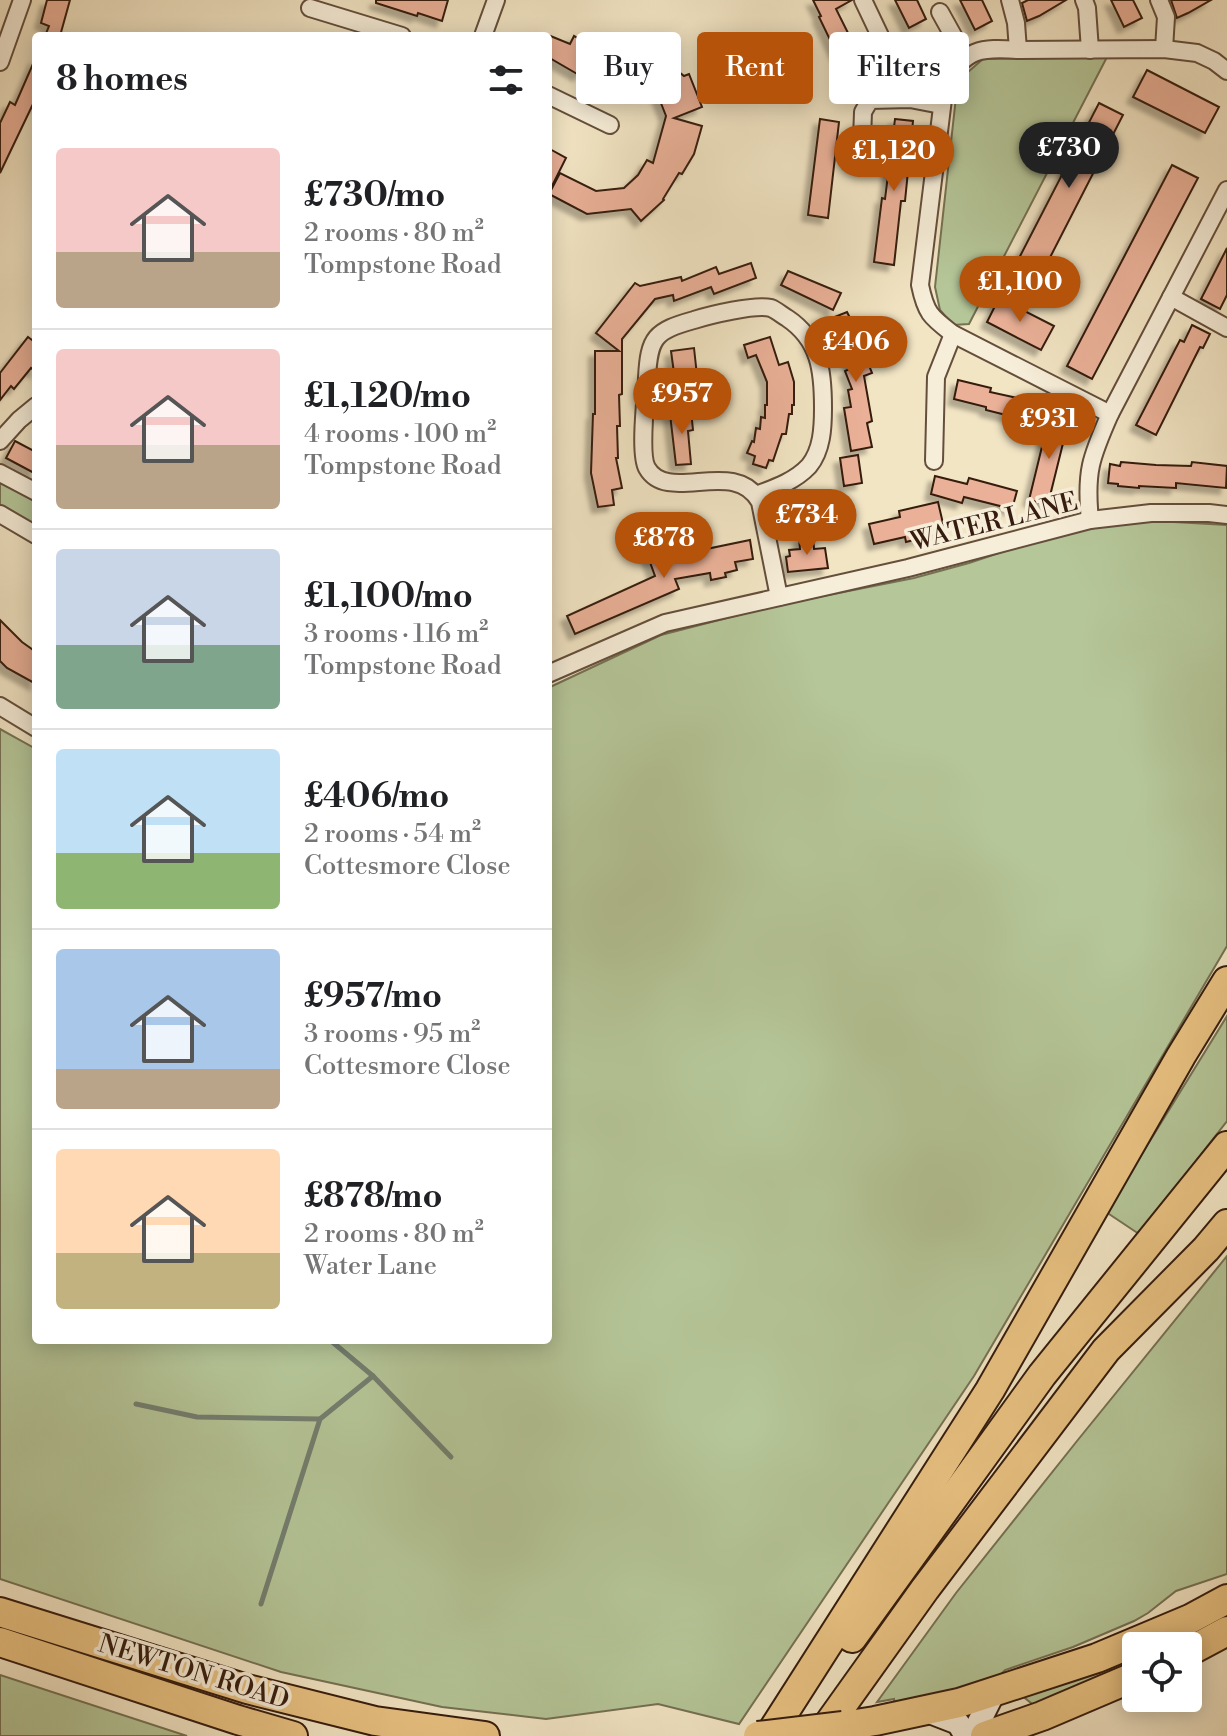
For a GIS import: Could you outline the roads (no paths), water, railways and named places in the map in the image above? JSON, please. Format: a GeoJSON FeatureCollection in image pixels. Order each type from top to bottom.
{"type":"FeatureCollection","features":[{"type":"Feature","properties":{"kind":"highway"},"geometry":{"type":"LineString","coordinates":[[769,1736],[990,1390],[1227,981]]}},
{"type":"Feature","properties":{"kind":"highway"},"geometry":{"type":"LineString","coordinates":[[782,1736],[1042,1375],[1227,1146]]}},
{"type":"Feature","properties":{"kind":"highway"},"geometry":{"type":"LineString","coordinates":[[1123,1332],[1227,1202]]}},
{"type":"Feature","properties":{"kind":"highway"},"geometry":{"type":"LineString","coordinates":[[820,1736],[925,1589],[1106,1350],[1227,1224]]}},
{"type":"Feature","properties":{"kind":"highway"},"geometry":{"type":"LineString","coordinates":[[1190,1619],[1227,1599]]}},
{"type":"Feature","properties":{"kind":"highway"},"geometry":{"type":"LineString","coordinates":[[758,1736],[927,1711],[1097,1658],[1227,1607]]}},
{"type":"Feature","properties":{"kind":"highway","name":"NEWTON ROAD"},"geometry":{"type":"LineString","coordinates":[[0,1612],[247,1689],[375,1721],[485,1736]]}},
{"type":"Feature","properties":{"kind":"highway"},"geometry":{"type":"LineString","coordinates":[[1202,1644],[1227,1631]]}},
{"type":"Feature","properties":{"kind":"highway","name":"NEWTON ROAD"},"geometry":{"type":"LineString","coordinates":[[0,1642],[293,1736]]}},
{"type":"Feature","properties":{"kind":"highway"},"geometry":{"type":"LineString","coordinates":[[985,1736],[1122,1682]]}},
{"type":"Feature","properties":{"kind":"street"},"geometry":{"type":"LineString","coordinates":[[0,62],[22,0]]}},
{"type":"Feature","properties":{"kind":"street"},"geometry":{"type":"LineString","coordinates":[[484,32],[496,0]]}},
{"type":"Feature","properties":{"kind":"street"},"geometry":{"type":"LineString","coordinates":[[863,0],[878,32]]}},
{"type":"Feature","properties":{"kind":"street"},"geometry":{"type":"LineString","coordinates":[[1010,0],[1018,50]]}},
{"type":"Feature","properties":{"kind":"street"},"geometry":{"type":"LineString","coordinates":[[1084,0],[1090,50]]}},
{"type":"Feature","properties":{"kind":"street"},"geometry":{"type":"LineString","coordinates":[[1159,0],[1166,17],[1164,49]]}},
{"type":"Feature","properties":{"kind":"street"},"geometry":{"type":"LineString","coordinates":[[310,8],[389,32]]}},
{"type":"Feature","properties":{"kind":"street"},"geometry":{"type":"LineString","coordinates":[[940,12],[951,32]]}},
{"type":"Feature","properties":{"kind":"street"},"geometry":{"type":"LineString","coordinates":[[969,55],[995,48],[1164,49],[1197,53],[1227,71]]}},
{"type":"Feature","properties":{"kind":"street"},"geometry":{"type":"LineString","coordinates":[[552,97],[610,125]]}},
{"type":"Feature","properties":{"kind":"street"},"geometry":{"type":"LineString","coordinates":[[861,167],[863,112],[868,104]]}},
{"type":"Feature","properties":{"kind":"street"},"geometry":{"type":"LineString","coordinates":[[936,104],[941,105],[920,285],[925,307],[933,319],[953,334],[1110,414]]}},
{"type":"Feature","properties":{"kind":"street"},"geometry":{"type":"LineString","coordinates":[[1090,520],[1088,476],[1093,452],[1227,190]]}},
{"type":"Feature","properties":{"kind":"street"},"geometry":{"type":"LineString","coordinates":[[1171,297],[1227,328]]}},
{"type":"Feature","properties":{"kind":"street"},"geometry":{"type":"LineString","coordinates":[[756,495],[798,475],[815,457],[821,442],[823,384],[820,363],[813,346],[800,327],[771,308],[751,308],[667,328],[654,339],[648,357],[643,449],[646,467],[657,479],[673,483],[722,480],[749,488],[760,502],[779,597]]}},
{"type":"Feature","properties":{"kind":"street"},"geometry":{"type":"LineString","coordinates":[[934,461],[936,377],[953,334]]}},
{"type":"Feature","properties":{"kind":"street"},"geometry":{"type":"LineString","coordinates":[[0,441],[32,409]]}},
{"type":"Feature","properties":{"kind":"street"},"geometry":{"type":"LineString","coordinates":[[0,473],[32,490]]}},
{"type":"Feature","properties":{"kind":"street","name":"WATER LANE"},"geometry":{"type":"LineString","coordinates":[[552,672],[665,623],[908,568],[1090,520],[1151,513],[1227,515]]}},
{"type":"Feature","properties":{"kind":"street"},"geometry":{"type":"LineString","coordinates":[[0,514],[32,533]]}},
{"type":"Feature","properties":{"kind":"street"},"geometry":{"type":"LineString","coordinates":[[0,706],[32,726]]}},
{"type":"Feature","properties":{"kind":"street"},"geometry":{"type":"LineString","coordinates":[[927,1711],[958,1723],[969,1736],[994,1692]]}},
{"type":"Feature","properties":{"kind":"waterway"},"geometry":{"type":"LineString","coordinates":[[335,1344],[373,1376],[451,1457]]}},
{"type":"Feature","properties":{"kind":"waterway"},"geometry":{"type":"LineString","coordinates":[[261,1604],[320,1419],[373,1376]]}},
{"type":"Feature","properties":{"kind":"waterway"},"geometry":{"type":"LineString","coordinates":[[136,1404],[197,1417],[320,1419]]}}]}
